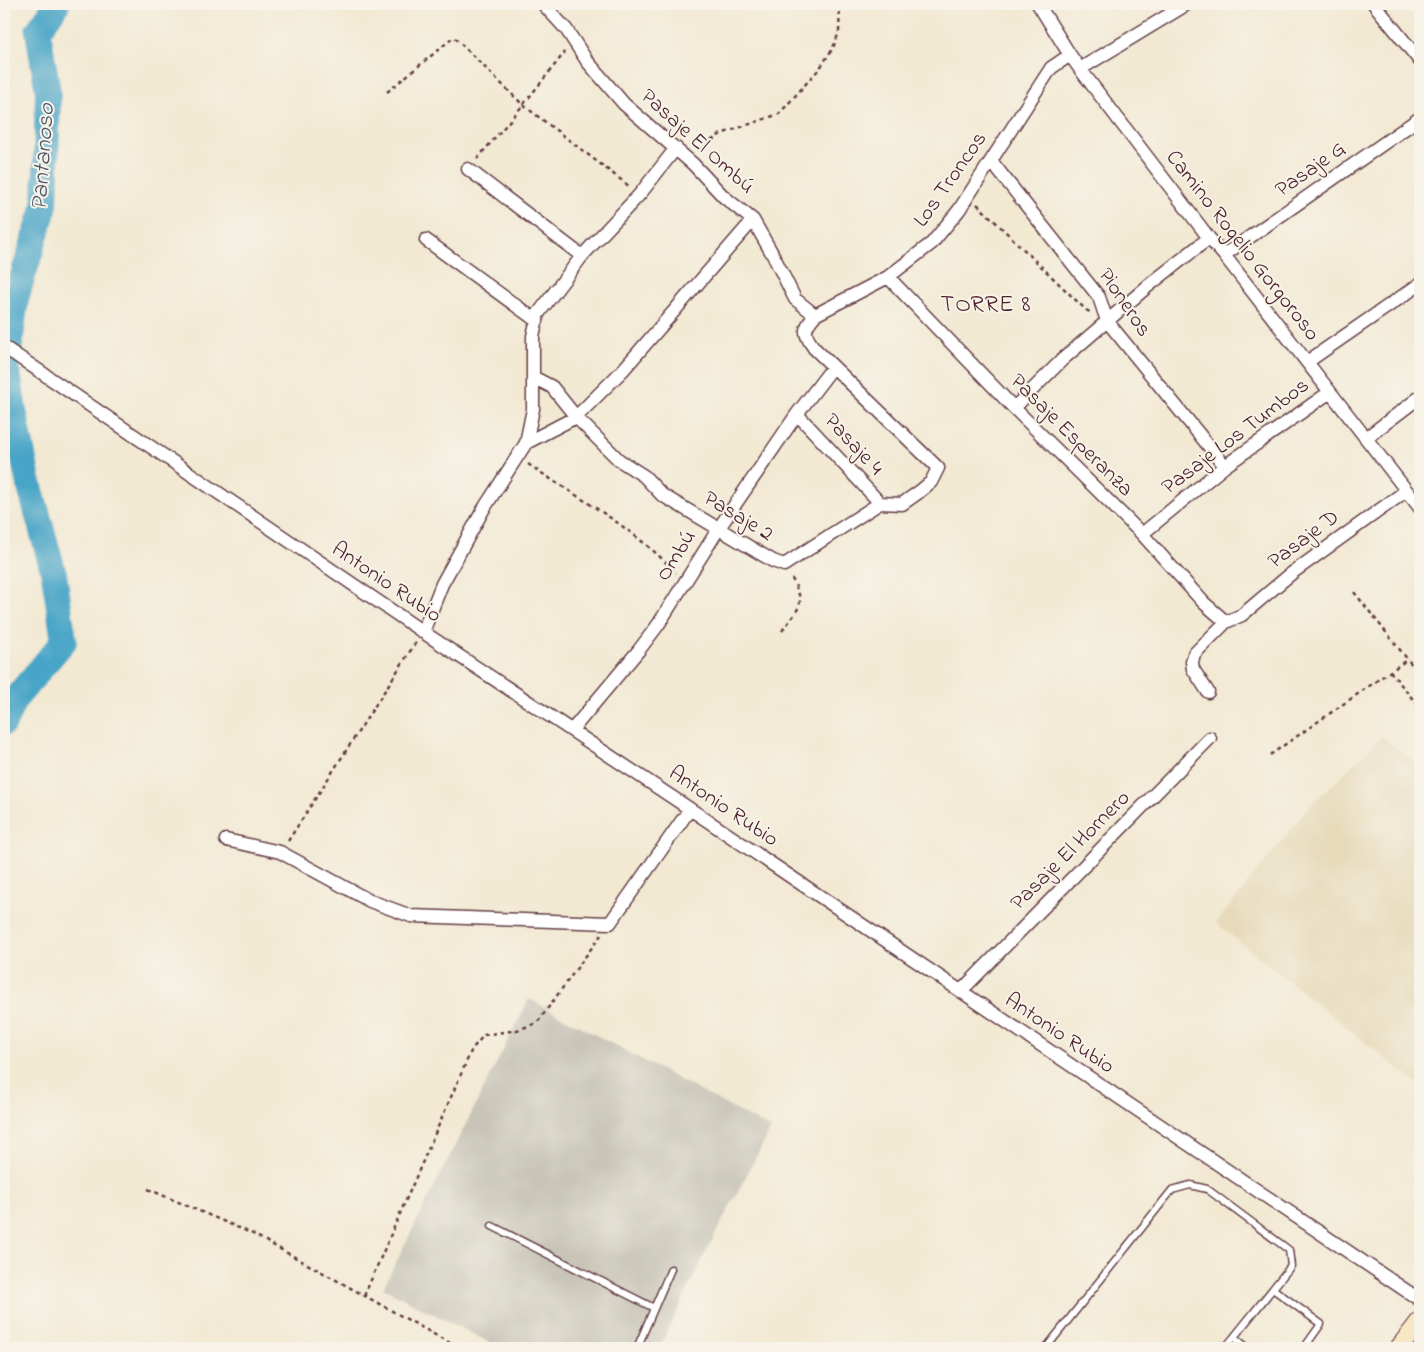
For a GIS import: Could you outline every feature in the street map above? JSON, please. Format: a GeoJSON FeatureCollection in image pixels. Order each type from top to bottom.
{"type":"FeatureCollection","features":[{"type":"Feature","properties":{"kind":"street","name":"Pasaje El Ombú"},"geometry":{"type":"LineString","coordinates":[[543,4],[566,29],[587,61],[624,104],[676,148],[724,197],[752,220],[773,255],[795,299],[814,315]]}},
{"type":"Feature","properties":{"kind":"street","name":"Camino Rogelio Gorgoroso"},"geometry":{"type":"LineString","coordinates":[[1038,4],[1080,69],[1209,238],[1224,254],[1406,490],[1419,504]]}},
{"type":"Feature","properties":{"kind":"street"},"geometry":{"type":"LineString","coordinates":[[1080,69],[1187,4]]}},
{"type":"Feature","properties":{"kind":"street"},"geometry":{"type":"LineString","coordinates":[[1374,4],[1420,61]]}},
{"type":"Feature","properties":{"kind":"street","name":"Los Troncos"},"geometry":{"type":"LineString","coordinates":[[814,315],[888,278],[932,244],[968,196],[1051,68],[1070,55]]}},
{"type":"Feature","properties":{"kind":"street","name":"Pasaje G"},"geometry":{"type":"LineString","coordinates":[[1224,254],[1420,118]]}},
{"type":"Feature","properties":{"kind":"street"},"geometry":{"type":"LineString","coordinates":[[423,632],[442,584],[483,510],[526,443],[533,409],[533,336],[538,314],[582,256],[640,194],[676,148]]}},
{"type":"Feature","properties":{"kind":"street","name":"Pioneros"},"geometry":{"type":"LineString","coordinates":[[991,161],[1098,297],[1107,321],[1224,466]]}},
{"type":"Feature","properties":{"kind":"street"},"geometry":{"type":"LineString","coordinates":[[468,169],[582,256]]}},
{"type":"Feature","properties":{"kind":"street"},"geometry":{"type":"LineString","coordinates":[[526,443],[576,417],[623,370],[752,220]]}},
{"type":"Feature","properties":{"kind":"street"},"geometry":{"type":"LineString","coordinates":[[1014,408],[1063,359],[1209,238]]}},
{"type":"Feature","properties":{"kind":"street"},"geometry":{"type":"LineString","coordinates":[[426,240],[537,321]]}},
{"type":"Feature","properties":{"kind":"street","name":"Pasaje Esperanza"},"geometry":{"type":"LineString","coordinates":[[888,278],[1014,408],[1142,534],[1204,603],[1226,622]]}},
{"type":"Feature","properties":{"kind":"street"},"geometry":{"type":"LineString","coordinates":[[1307,362],[1420,284]]}},
{"type":"Feature","properties":{"kind":"street"},"geometry":{"type":"LineString","coordinates":[[814,315],[806,326],[805,332],[807,339],[814,348],[938,468],[931,482],[902,504],[880,503]]}},
{"type":"Feature","properties":{"kind":"street","name":"Antonio Rubio"},"geometry":{"type":"LineString","coordinates":[[4,347],[423,632],[690,809],[1420,1300]]}},
{"type":"Feature","properties":{"kind":"street","name":"Ombú"},"geometry":{"type":"LineString","coordinates":[[572,730],[639,650],[797,414],[833,367]]}},
{"type":"Feature","properties":{"kind":"street","name":"Pasaje 2"},"geometry":{"type":"LineString","coordinates":[[533,377],[552,387],[576,417],[619,460],[644,476],[662,495],[773,561],[784,565],[880,503]]}},
{"type":"Feature","properties":{"kind":"street","name":"Pasaje Los Tumbos"},"geometry":{"type":"LineString","coordinates":[[1142,534],[1224,466],[1330,392]]}},
{"type":"Feature","properties":{"kind":"street"},"geometry":{"type":"LineString","coordinates":[[1366,438],[1420,397]]}},
{"type":"Feature","properties":{"kind":"street","name":"Pasaje 4"},"geometry":{"type":"LineString","coordinates":[[797,414],[880,503]]}},
{"type":"Feature","properties":{"kind":"street","name":"Pasaje D"},"geometry":{"type":"LineString","coordinates":[[1208,692],[1193,669],[1194,654],[1226,622],[1242,615],[1292,573],[1406,490]]}},
{"type":"Feature","properties":{"kind":"street","name":"Pasaje El Hornero"},"geometry":{"type":"LineString","coordinates":[[961,992],[1210,738]]}},
{"type":"Feature","properties":{"kind":"street"},"geometry":{"type":"LineString","coordinates":[[226,840],[280,852],[370,901],[411,916],[610,923],[690,809]]}},
{"type":"Feature","properties":{"kind":"street"},"geometry":{"type":"LineString","coordinates":[[1399,1348],[1420,1321]]}},
{"type":"Feature","properties":{"kind":"street"},"geometry":{"type":"LineString","coordinates":[[1414,1348],[1420,1340]]}},
{"type":"Feature","properties":{"kind":"lane"},"geometry":{"type":"LineString","coordinates":[[1046,1348],[1172,1190],[1190,1185],[1207,1189],[1290,1250],[1291,1266],[1225,1348]]}},
{"type":"Feature","properties":{"kind":"lane"},"geometry":{"type":"LineString","coordinates":[[492,1226],[654,1308]]}},
{"type":"Feature","properties":{"kind":"lane"},"geometry":{"type":"LineString","coordinates":[[637,1348],[671,1269]]}},
{"type":"Feature","properties":{"kind":"lane"},"geometry":{"type":"LineString","coordinates":[[1273,1289],[1321,1324],[1304,1348]]}},
{"type":"Feature","properties":{"kind":"lane"},"geometry":{"type":"LineString","coordinates":[[1234,1337],[1248,1348]]}},
{"type":"Feature","properties":{"kind":"path"},"geometry":{"type":"LineString","coordinates":[[686,158],[721,134],[779,114],[820,68],[833,48],[839,32],[840,4]]}},
{"type":"Feature","properties":{"kind":"path"},"geometry":{"type":"LineString","coordinates":[[387,92],[454,37],[523,105],[640,194]]}},
{"type":"Feature","properties":{"kind":"path"},"geometry":{"type":"LineString","coordinates":[[468,169],[523,105],[574,40]]}},
{"type":"Feature","properties":{"kind":"path"},"geometry":{"type":"LineString","coordinates":[[968,196],[1086,310],[1107,321]]}},
{"type":"Feature","properties":{"kind":"path"},"geometry":{"type":"LineString","coordinates":[[516,457],[620,524],[658,554],[684,583]]}},
{"type":"Feature","properties":{"kind":"path"},"geometry":{"type":"LineString","coordinates":[[782,630],[800,606],[800,595],[784,565]]}},
{"type":"Feature","properties":{"kind":"path"},"geometry":{"type":"LineString","coordinates":[[1354,592],[1420,675]]}},
{"type":"Feature","properties":{"kind":"path"},"geometry":{"type":"LineString","coordinates":[[280,852],[423,632]]}},
{"type":"Feature","properties":{"kind":"path"},"geometry":{"type":"LineString","coordinates":[[1270,755],[1408,659]]}},
{"type":"Feature","properties":{"kind":"path"},"geometry":{"type":"LineString","coordinates":[[1390,671],[1420,708]]}},
{"type":"Feature","properties":{"kind":"path"},"geometry":{"type":"LineString","coordinates":[[364,1296],[472,1049],[484,1035],[517,1030],[537,1023],[610,923]]}},
{"type":"Feature","properties":{"kind":"path"},"geometry":{"type":"LineString","coordinates":[[148,1189],[253,1234],[459,1348]]}},
{"type":"Feature","properties":{"kind":"shaded area"},"geometry":{"type":"Polygon","coordinates":[[[1382,737],[1420,766],[1420,1086],[1216,923],[1309,807],[1382,737]]]}},
{"type":"Feature","properties":{"kind":"shaded area"},"geometry":{"type":"Polygon","coordinates":[[[529,999],[771,1129],[708,1248],[659,1348],[500,1348],[383,1288],[529,999]]]}},
{"type":"Feature","properties":{"kind":"waterway","name":"Pantanoso"},"geometry":{"type":"LineString","coordinates":[[10,344],[16,298],[45,205],[48,92],[38,31],[57,4]]}},
{"type":"Feature","properties":{"kind":"waterway"},"geometry":{"type":"LineString","coordinates":[[4,723],[14,700],[64,641],[54,574],[28,480],[7,366]]}},
{"type":"Feature","properties":{"kind":"district","name":"TORRE 8"},"geometry":{"type":"Point","coordinates":[986,305]}}]}
